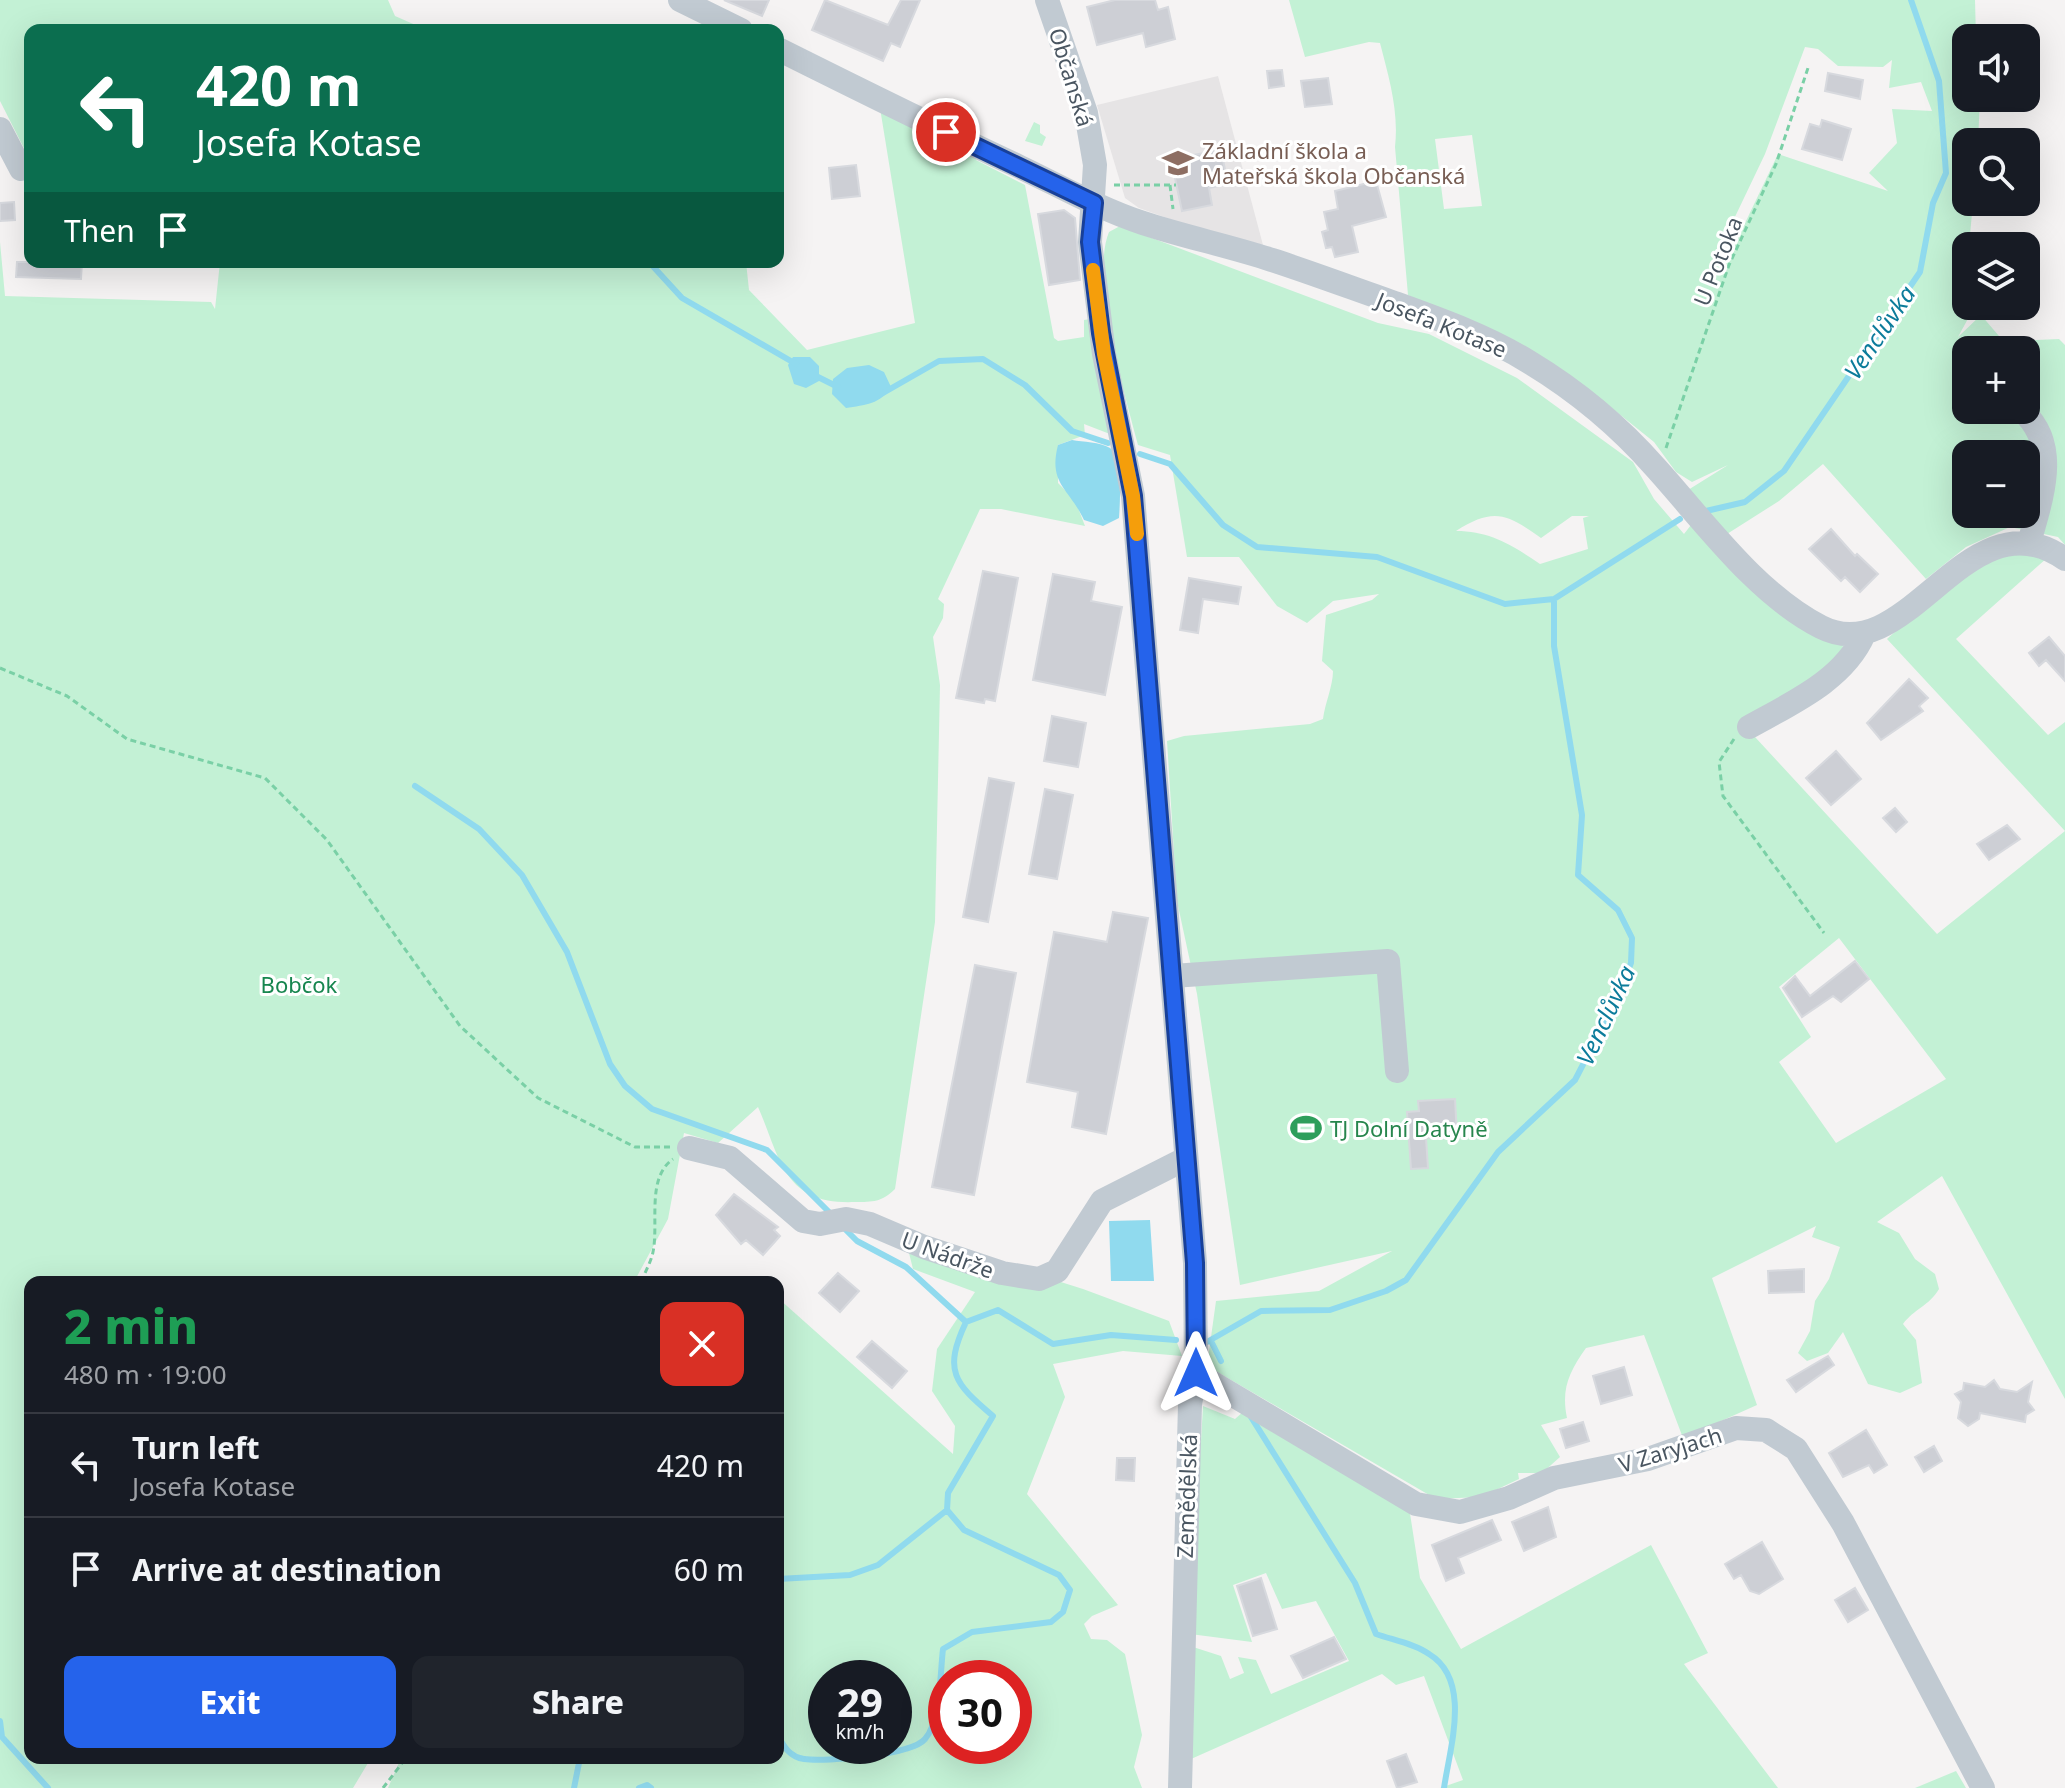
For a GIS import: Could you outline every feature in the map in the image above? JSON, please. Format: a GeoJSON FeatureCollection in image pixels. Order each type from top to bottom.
{"type":"FeatureCollection","features":[{"type":"Feature","properties":{"kind":"street"},"geometry":{"type":"LineString","coordinates":[[680,0],[729,24]]}},
{"type":"Feature","properties":{"kind":"street","name":"Občanská"},"geometry":{"type":"LineString","coordinates":[[1047,0],[1086,113],[1095,165],[1094,194]]}},
{"type":"Feature","properties":{"kind":"street","name":"Josefa Kotase"},"geometry":{"type":"LineString","coordinates":[[784,52],[1094,194],[1140,222],[1270,259],[1477,335],[1527,360],[1582,397],[1658,470],[1711,534],[1799,613],[1824,629],[1864,634]]}},
{"type":"Feature","properties":{"kind":"street"},"geometry":{"type":"LineString","coordinates":[[0,129],[21,169]]}},
{"type":"Feature","properties":{"kind":"street","name":"Zemědělská"},"geometry":{"type":"LineString","coordinates":[[1094,194],[1090,242],[1101,333],[1133,496],[1195,1263],[1196,1373],[1190,1404],[1187,1479],[1180,1788]]}},
{"type":"Feature","properties":{"kind":"street"},"geometry":{"type":"LineString","coordinates":[[2029,543],[2041,497],[2046,456],[2041,435],[2032,424]]}},
{"type":"Feature","properties":{"kind":"street"},"geometry":{"type":"LineString","coordinates":[[1749,727],[1814,690],[1854,656],[1864,634],[1896,618],[1928,590],[1989,550],[2013,542],[2035,543],[2065,559]]}},
{"type":"Feature","properties":{"kind":"street"},"geometry":{"type":"LineString","coordinates":[[1173,976],[1388,961],[1397,1071]]}},
{"type":"Feature","properties":{"kind":"street","name":"U Nádrže"},"geometry":{"type":"LineString","coordinates":[[689,1148],[730,1158],[803,1221],[820,1224],[846,1219],[870,1224],[1002,1273],[1039,1279],[1057,1271],[1102,1201],[1185,1159]]}},
{"type":"Feature","properties":{"kind":"street","name":"V Zaryjach"},"geometry":{"type":"LineString","coordinates":[[1196,1373],[1416,1504],[1460,1512],[1509,1498],[1554,1478],[1648,1459],[1736,1428],[1766,1430],[1796,1449],[1843,1523],[1983,1788]]}},
{"type":"Feature","properties":{"kind":"path","name":"U Potoka"},"geometry":{"type":"LineString","coordinates":[[1658,470],[1729,265],[1776,164],[1809,65]]}},
{"type":"Feature","properties":{"kind":"path"},"geometry":{"type":"LineString","coordinates":[[1094,194],[1176,185]]}},
{"type":"Feature","properties":{"kind":"path"},"geometry":{"type":"LineString","coordinates":[[0,668],[67,696],[127,739],[265,778],[327,840],[460,1026],[538,1098],[635,1147],[689,1148]]}},
{"type":"Feature","properties":{"kind":"path"},"geometry":{"type":"LineString","coordinates":[[1749,727],[1732,741],[1719,762],[1723,796],[1824,933]]}},
{"type":"Feature","properties":{"kind":"path"},"geometry":{"type":"LineString","coordinates":[[644,1276],[653,1255],[657,1226],[655,1194],[664,1165],[689,1148]]}},
{"type":"Feature","properties":{"kind":"path"},"geometry":{"type":"LineString","coordinates":[[383,1788],[401,1764]]}},
{"type":"Feature","properties":{"kind":"shaded area","name":"Základní škola a Mateřská škola Občanská"},"geometry":{"type":"Polygon","coordinates":[[[1218,76],[1263,245],[1181,223],[1139,208],[1125,198],[1097,105],[1218,76]]]}},
{"type":"Feature","properties":{"kind":"green space"},"geometry":{"type":"Polygon","coordinates":[[[0,0],[388,0],[395,16],[413,24],[24,24],[24,148],[0,101],[0,0]]]}},
{"type":"Feature","properties":{"kind":"green space"},"geometry":{"type":"Polygon","coordinates":[[[1289,0],[1975,0],[1976,24],[1952,24],[1952,112],[1979,112],[1979,128],[1952,128],[1952,216],[1972,216],[1970,232],[1952,232],[1952,320],[1967,320],[1959,336],[1952,336],[1952,424],[2040,424],[2040,340],[2059,339],[2065,345],[2065,545],[2058,537],[2015,528],[2040,528],[2040,440],[1952,440],[1952,528],[2008,528],[1966,547],[1926,579],[1823,464],[1779,501],[1727,534],[1688,490],[1728,465],[1692,482],[1676,472],[1654,442],[1593,393],[1408,295],[1390,82],[1380,43],[1369,42],[1305,57],[1289,0]],[[1805,47],[1765,154],[1712,265],[1725,265],[1778,154],[1888,191],[1869,173],[1897,143],[1892,109],[1932,111],[1921,82],[1889,88],[1892,60],[1883,67],[1838,66],[1818,49],[1805,47]],[[1472,135],[1435,139],[1444,209],[1482,206],[1472,135]]]}},
{"type":"Feature","properties":{"kind":"green space","name":"Bobčok"},"geometry":{"type":"Polygon","coordinates":[[[880,108],[976,155],[976,160],[1025,185],[1054,338],[1058,341],[1084,337],[1084,320],[1090,319],[1115,436],[1084,424],[1085,435],[1058,445],[1058,483],[1075,500],[1085,526],[1001,509],[980,509],[938,599],[944,604],[943,618],[933,637],[940,685],[935,922],[895,1189],[881,1199],[867,1202],[831,1201],[813,1196],[788,1175],[758,1107],[718,1143],[684,1133],[668,1219],[637,1276],[24,1276],[24,1764],[367,1764],[353,1788],[0,1788],[0,242],[5,296],[211,302],[215,309],[219,268],[747,268],[749,290],[807,350],[915,323],[880,108]]]}},
{"type":"Feature","properties":{"kind":"green space"},"geometry":{"type":"Polygon","coordinates":[[[1034,122],[1040,125],[1040,133],[1046,137],[1042,146],[1025,141],[1034,122]]]}},
{"type":"Feature","properties":{"kind":"green space"},"geometry":{"type":"Polygon","coordinates":[[[1120,226],[1378,323],[1429,334],[1517,378],[1633,462],[1654,499],[1684,534],[1691,525],[1802,620],[1843,645],[1842,655],[1826,670],[1743,724],[1937,934],[2065,831],[2065,1399],[1942,1176],[1877,1222],[1899,1233],[1915,1259],[1935,1274],[1939,1289],[1903,1324],[1916,1340],[1922,1383],[1900,1393],[1868,1384],[1843,1332],[1828,1353],[1807,1361],[1798,1353],[1810,1331],[1815,1301],[1829,1279],[1840,1247],[1812,1237],[1816,1226],[1712,1278],[1757,1405],[1683,1438],[1644,1335],[1586,1348],[1568,1381],[1565,1398],[1567,1418],[1541,1425],[1560,1457],[1542,1473],[1518,1473],[1519,1479],[1481,1497],[1436,1499],[1207,1366],[1216,1301],[1319,1291],[1392,1251],[1240,1285],[1197,994],[1177,901],[1167,741],[1184,736],[1310,724],[1323,719],[1333,671],[1322,661],[1326,615],[1372,600],[1379,594],[1333,601],[1307,623],[1277,606],[1239,557],[1187,557],[1170,455],[1138,445],[1118,367],[1106,306],[1104,277],[1104,252],[1109,232],[1120,226]],[[1500,516],[1469,523],[1456,531],[1480,533],[1500,540],[1540,564],[1588,549],[1583,518],[1589,516],[1572,516],[1541,538],[1519,523],[1500,516]],[[1839,938],[1779,987],[1811,1037],[1779,1062],[1836,1143],[1946,1079],[1839,938]]]}},
{"type":"Feature","properties":{"kind":"green space"},"geometry":{"type":"Polygon","coordinates":[[[1976,320],[1985,320],[1999,336],[1959,336],[1976,320]]]}},
{"type":"Feature","properties":{"kind":"green space"},"geometry":{"type":"Polygon","coordinates":[[[2016,552],[2047,558],[1956,639],[2048,735],[2065,722],[2065,831],[1887,639],[1948,588],[1985,563],[2016,552]]]}},
{"type":"Feature","properties":{"kind":"green space"},"geometry":{"type":"Polygon","coordinates":[[[908,1249],[991,1260],[1169,1321],[1182,1356],[1123,1351],[1053,1364],[1065,1397],[1027,1494],[1118,1605],[1092,1616],[1084,1624],[1091,1639],[1107,1640],[1125,1654],[1142,1735],[1134,1767],[1142,1788],[388,1788],[398,1764],[784,1764],[784,1303],[953,1454],[955,1426],[932,1391],[937,1349],[975,1292],[913,1269],[908,1249]]]}},
{"type":"Feature","properties":{"kind":"green space"},"geometry":{"type":"Polygon","coordinates":[[[1203,1406],[1235,1419],[1244,1411],[1409,1507],[1420,1578],[1461,1649],[1651,1545],[1708,1653],[1684,1664],[1778,1788],[1440,1788],[1463,1780],[1424,1676],[1396,1685],[1382,1674],[1191,1759],[1190,1646],[1221,1656],[1230,1679],[1244,1673],[1238,1657],[1256,1660],[1271,1694],[1349,1661],[1316,1601],[1282,1609],[1266,1573],[1233,1585],[1252,1642],[1190,1634],[1203,1406]]]}},
{"type":"Feature","properties":{"kind":"green space"},"geometry":{"type":"Polygon","coordinates":[[[1956,1771],[1966,1788],[1915,1788],[1956,1771]]]}},
{"type":"Feature","properties":{"kind":"water"},"geometry":{"type":"Polygon","coordinates":[[[793,357],[810,357],[819,366],[819,381],[806,388],[794,384],[788,365],[793,357]]]}},
{"type":"Feature","properties":{"kind":"water"},"geometry":{"type":"Polygon","coordinates":[[[869,365],[884,372],[891,387],[877,400],[846,408],[832,394],[833,379],[847,368],[869,365]]]}},
{"type":"Feature","properties":{"kind":"water"},"geometry":{"type":"Polygon","coordinates":[[[1072,440],[1106,446],[1117,461],[1119,518],[1103,526],[1084,520],[1058,477],[1058,445],[1072,440]]]}},
{"type":"Feature","properties":{"kind":"water"},"geometry":{"type":"Polygon","coordinates":[[[1150,1220],[1154,1281],[1111,1281],[1109,1221],[1150,1220]]]}},
{"type":"Feature","properties":{"kind":"building"},"geometry":{"type":"Polygon","coordinates":[[[724,0],[769,0],[762,16],[724,0]]]}},
{"type":"Feature","properties":{"kind":"building"},"geometry":{"type":"Polygon","coordinates":[[[825,0],[888,25],[901,0],[920,0],[900,47],[891,43],[883,61],[812,30],[825,0]]]}},
{"type":"Feature","properties":{"kind":"building"},"geometry":{"type":"Polygon","coordinates":[[[1115,0],[1155,0],[1158,10],[1168,7],[1175,39],[1146,47],[1143,33],[1097,45],[1087,7],[1115,0]]]}},
{"type":"Feature","properties":{"kind":"building"},"geometry":{"type":"Polygon","coordinates":[[[1282,70],[1284,86],[1269,88],[1267,71],[1282,70]]]}},
{"type":"Feature","properties":{"kind":"building"},"geometry":{"type":"Polygon","coordinates":[[[1828,73],[1863,80],[1860,99],[1825,91],[1828,73]]]}},
{"type":"Feature","properties":{"kind":"building"},"geometry":{"type":"Polygon","coordinates":[[[1328,78],[1332,104],[1305,107],[1301,81],[1328,78]]]}},
{"type":"Feature","properties":{"kind":"building"},"geometry":{"type":"Polygon","coordinates":[[[1822,120],[1851,129],[1842,160],[1802,149],[1810,124],[1820,127],[1822,120]]]}},
{"type":"Feature","properties":{"kind":"building"},"geometry":{"type":"Polygon","coordinates":[[[1221,150],[1228,184],[1209,188],[1212,205],[1182,211],[1171,159],[1221,150]]]}},
{"type":"Feature","properties":{"kind":"building"},"geometry":{"type":"Polygon","coordinates":[[[856,165],[860,196],[832,199],[829,168],[856,165]]]}},
{"type":"Feature","properties":{"kind":"building"},"geometry":{"type":"Polygon","coordinates":[[[1376,181],[1386,217],[1352,226],[1358,252],[1335,257],[1332,247],[1326,248],[1322,232],[1328,230],[1324,212],[1338,209],[1335,191],[1376,181]]]}},
{"type":"Feature","properties":{"kind":"building"},"geometry":{"type":"Polygon","coordinates":[[[14,202],[15,220],[0,221],[0,203],[14,202]]]}},
{"type":"Feature","properties":{"kind":"building"},"geometry":{"type":"Polygon","coordinates":[[[1064,210],[1075,218],[1080,280],[1049,285],[1038,214],[1064,210]]]}},
{"type":"Feature","properties":{"kind":"building"},"geometry":{"type":"Polygon","coordinates":[[[17,262],[24,262],[24,268],[82,268],[81,279],[16,277],[17,262]]]}},
{"type":"Feature","properties":{"kind":"building"},"geometry":{"type":"Polygon","coordinates":[[[1831,529],[1855,556],[1857,554],[1878,574],[1860,592],[1845,577],[1841,581],[1809,549],[1831,529]]]}},
{"type":"Feature","properties":{"kind":"building"},"geometry":{"type":"Polygon","coordinates":[[[983,571],[1018,578],[995,701],[985,699],[984,703],[956,698],[983,571]]]}},
{"type":"Feature","properties":{"kind":"building"},"geometry":{"type":"Polygon","coordinates":[[[1053,574],[1095,582],[1091,601],[1122,607],[1105,695],[1033,680],[1053,574]]]}},
{"type":"Feature","properties":{"kind":"building"},"geometry":{"type":"Polygon","coordinates":[[[1189,578],[1241,587],[1238,604],[1203,599],[1198,633],[1180,630],[1189,578]]]}},
{"type":"Feature","properties":{"kind":"building"},"geometry":{"type":"Polygon","coordinates":[[[2049,637],[2065,656],[2065,681],[2046,660],[2039,666],[2029,653],[2049,637]]]}},
{"type":"Feature","properties":{"kind":"building"},"geometry":{"type":"Polygon","coordinates":[[[1909,679],[1928,698],[1919,706],[1923,711],[1881,740],[1867,723],[1909,679]]]}},
{"type":"Feature","properties":{"kind":"building"},"geometry":{"type":"Polygon","coordinates":[[[1052,716],[1086,723],[1078,767],[1044,761],[1052,716]]]}},
{"type":"Feature","properties":{"kind":"building"},"geometry":{"type":"Polygon","coordinates":[[[1836,751],[1861,779],[1831,805],[1806,778],[1836,751]]]}},
{"type":"Feature","properties":{"kind":"building"},"geometry":{"type":"Polygon","coordinates":[[[989,778],[1014,783],[988,922],[963,917],[989,778]]]}},
{"type":"Feature","properties":{"kind":"building"},"geometry":{"type":"Polygon","coordinates":[[[1045,789],[1073,795],[1057,879],[1029,874],[1045,789]]]}},
{"type":"Feature","properties":{"kind":"building"},"geometry":{"type":"Polygon","coordinates":[[[1895,808],[1907,822],[1896,832],[1883,818],[1895,808]]]}},
{"type":"Feature","properties":{"kind":"building"},"geometry":{"type":"Polygon","coordinates":[[[2007,825],[2020,839],[1989,860],[1977,844],[2007,825]]]}},
{"type":"Feature","properties":{"kind":"building"},"geometry":{"type":"Polygon","coordinates":[[[1113,912],[1148,918],[1106,1134],[1072,1127],[1078,1092],[1027,1082],[1054,932],[1107,942],[1113,912]]]}},
{"type":"Feature","properties":{"kind":"building"},"geometry":{"type":"Polygon","coordinates":[[[1855,961],[1869,979],[1841,1002],[1833,996],[1802,1017],[1783,988],[1795,976],[1810,996],[1855,961]]]}},
{"type":"Feature","properties":{"kind":"building"},"geometry":{"type":"Polygon","coordinates":[[[975,965],[1016,973],[974,1195],[932,1187],[975,965]]]}},
{"type":"Feature","properties":{"kind":"building"},"geometry":{"type":"Polygon","coordinates":[[[1455,1099],[1457,1136],[1426,1138],[1428,1168],[1411,1169],[1407,1112],[1419,1111],[1418,1101],[1455,1099]]]}},
{"type":"Feature","properties":{"kind":"building"},"geometry":{"type":"Polygon","coordinates":[[[734,1194],[778,1227],[774,1230],[780,1236],[763,1255],[746,1240],[741,1244],[716,1215],[734,1194]]]}},
{"type":"Feature","properties":{"kind":"building"},"geometry":{"type":"Polygon","coordinates":[[[1804,1269],[1804,1292],[1769,1293],[1768,1271],[1804,1269]]]}},
{"type":"Feature","properties":{"kind":"building"},"geometry":{"type":"Polygon","coordinates":[[[838,1273],[859,1291],[840,1312],[819,1293],[838,1273]]]}},
{"type":"Feature","properties":{"kind":"building"},"geometry":{"type":"Polygon","coordinates":[[[872,1341],[907,1371],[892,1388],[857,1357],[872,1341]]]}},
{"type":"Feature","properties":{"kind":"building"},"geometry":{"type":"Polygon","coordinates":[[[1828,1356],[1834,1365],[1796,1392],[1787,1380],[1828,1356]]]}},
{"type":"Feature","properties":{"kind":"building"},"geometry":{"type":"Polygon","coordinates":[[[1624,1367],[1632,1395],[1601,1404],[1593,1376],[1624,1367]]]}},
{"type":"Feature","properties":{"kind":"building"},"geometry":{"type":"Polygon","coordinates":[[[1994,1380],[2000,1389],[2017,1392],[2032,1382],[2028,1402],[2034,1410],[2026,1415],[2025,1422],[1980,1413],[1979,1419],[1968,1426],[1958,1418],[1961,1402],[1955,1394],[1963,1390],[1964,1383],[1985,1387],[1994,1380]]]}},
{"type":"Feature","properties":{"kind":"building"},"geometry":{"type":"Polygon","coordinates":[[[1583,1422],[1589,1441],[1566,1448],[1560,1429],[1583,1422]]]}},
{"type":"Feature","properties":{"kind":"building"},"geometry":{"type":"Polygon","coordinates":[[[1866,1430],[1887,1465],[1874,1473],[1869,1465],[1843,1477],[1829,1453],[1866,1430]]]}},
{"type":"Feature","properties":{"kind":"building"},"geometry":{"type":"Polygon","coordinates":[[[1934,1446],[1942,1461],[1924,1472],[1915,1457],[1934,1446]]]}},
{"type":"Feature","properties":{"kind":"building"},"geometry":{"type":"Polygon","coordinates":[[[1117,1458],[1135,1458],[1134,1481],[1116,1480],[1117,1458]]]}},
{"type":"Feature","properties":{"kind":"building"},"geometry":{"type":"Polygon","coordinates":[[[1548,1507],[1556,1537],[1524,1551],[1512,1522],[1548,1507]]]}},
{"type":"Feature","properties":{"kind":"building"},"geometry":{"type":"Polygon","coordinates":[[[1492,1520],[1501,1540],[1458,1558],[1464,1573],[1446,1581],[1432,1545],[1492,1520]]]}},
{"type":"Feature","properties":{"kind":"building"},"geometry":{"type":"Polygon","coordinates":[[[1762,1542],[1783,1579],[1759,1594],[1750,1591],[1741,1575],[1734,1579],[1725,1564],[1762,1542]]]}},
{"type":"Feature","properties":{"kind":"building"},"geometry":{"type":"Polygon","coordinates":[[[1261,1578],[1277,1629],[1253,1636],[1237,1586],[1261,1578]]]}},
{"type":"Feature","properties":{"kind":"building"},"geometry":{"type":"Polygon","coordinates":[[[1855,1588],[1868,1610],[1848,1622],[1835,1600],[1855,1588]]]}},
{"type":"Feature","properties":{"kind":"building"},"geometry":{"type":"Polygon","coordinates":[[[1334,1637],[1346,1659],[1303,1678],[1291,1656],[1334,1637]]]}},
{"type":"Feature","properties":{"kind":"building"},"geometry":{"type":"Polygon","coordinates":[[[1406,1754],[1417,1782],[1397,1788],[1387,1761],[1406,1754]]]}},
{"type":"Feature","properties":{"kind":"waterway","name":"Venclůvka"},"geometry":{"type":"LineString","coordinates":[[1706,511],[1745,502],[1784,471],[1920,272],[1933,203],[1946,173],[1939,81],[1911,0]]}},
{"type":"Feature","properties":{"kind":"waterway"},"geometry":{"type":"LineString","coordinates":[[654,268],[682,298],[796,364]]}},
{"type":"Feature","properties":{"kind":"waterway"},"geometry":{"type":"LineString","coordinates":[[883,393],[939,361],[983,359],[1025,385],[1072,431],[1108,443]]}},
{"type":"Feature","properties":{"kind":"waterway"},"geometry":{"type":"LineString","coordinates":[[812,374],[838,387]]}},
{"type":"Feature","properties":{"kind":"waterway"},"geometry":{"type":"LineString","coordinates":[[1140,454],[1170,464],[1223,525],[1257,547],[1377,557],[1505,604],[1554,599]]}},
{"type":"Feature","properties":{"kind":"waterway","name":"Venclůvka"},"geometry":{"type":"LineString","coordinates":[[1207,1342],[1261,1311],[1330,1310],[1386,1291],[1406,1280],[1498,1152],[1575,1080],[1617,999],[1631,963],[1632,938],[1618,910],[1578,875],[1582,815],[1554,646],[1554,599],[1680,519]]}},
{"type":"Feature","properties":{"kind":"waterway"},"geometry":{"type":"LineString","coordinates":[[415,786],[479,829],[522,875],[567,952],[610,1064],[625,1086],[652,1109],[767,1150],[831,1214]]}},
{"type":"Feature","properties":{"kind":"waterway"},"geometry":{"type":"LineString","coordinates":[[844,1228],[857,1241],[906,1267],[966,1322]]}},
{"type":"Feature","properties":{"kind":"waterway","name":"Venclůvka"},"geometry":{"type":"LineString","coordinates":[[784,1746],[799,1758],[830,1759],[887,1753],[917,1745],[925,1739],[934,1721],[943,1649],[972,1632],[1051,1622],[1063,1612],[1070,1590],[1059,1575],[964,1530],[947,1510],[948,1493],[993,1416],[969,1394],[956,1375],[955,1353],[966,1322],[998,1310],[1053,1344],[1111,1335],[1176,1340]]}},
{"type":"Feature","properties":{"kind":"waterway"},"geometry":{"type":"LineString","coordinates":[[1212,1343],[1221,1361]]}},
{"type":"Feature","properties":{"kind":"waterway"},"geometry":{"type":"LineString","coordinates":[[1251,1417],[1355,1583],[1376,1634],[1429,1654],[1442,1666],[1450,1680],[1455,1715],[1444,1788]]}},
{"type":"Feature","properties":{"kind":"waterway"},"geometry":{"type":"LineString","coordinates":[[784,1579],[850,1575],[878,1565],[947,1510]]}},
{"type":"Feature","properties":{"kind":"waterway"},"geometry":{"type":"LineString","coordinates":[[0,1721],[2,1737],[24,1761]]}},
{"type":"Feature","properties":{"kind":"waterway"},"geometry":{"type":"LineString","coordinates":[[26,1764],[48,1788]]}},
{"type":"Feature","properties":{"kind":"waterway","name":"Venclůvka"},"geometry":{"type":"LineString","coordinates":[[574,1788],[579,1764]]}},
{"type":"Feature","properties":{"kind":"waterway","name":"Venclůvka"},"geometry":{"type":"LineString","coordinates":[[639,1788],[647,1785],[651,1788]]}},
{"type":"Feature","properties":{"kind":"slow traffic"},"geometry":{"type":"LineString","coordinates":[[1093,270],[1104,354],[1133,496],[1137,534]]}},
{"type":"Feature","properties":{"kind":"place","name":"Základní škola a Mateřská škola Občanská"},"geometry":{"type":"Point","coordinates":[1178,163]}},
{"type":"Feature","properties":{"kind":"place","name":"TJ Dolní Datyně"},"geometry":{"type":"Point","coordinates":[1306,1128]}},
{"type":"Feature","properties":{"kind":"route"},"geometry":{"type":"LineString","coordinates":[[946,132],[1094,203],[1090,242],[1101,333],[1133,496],[1195,1263],[1196,1373]]}}]}
